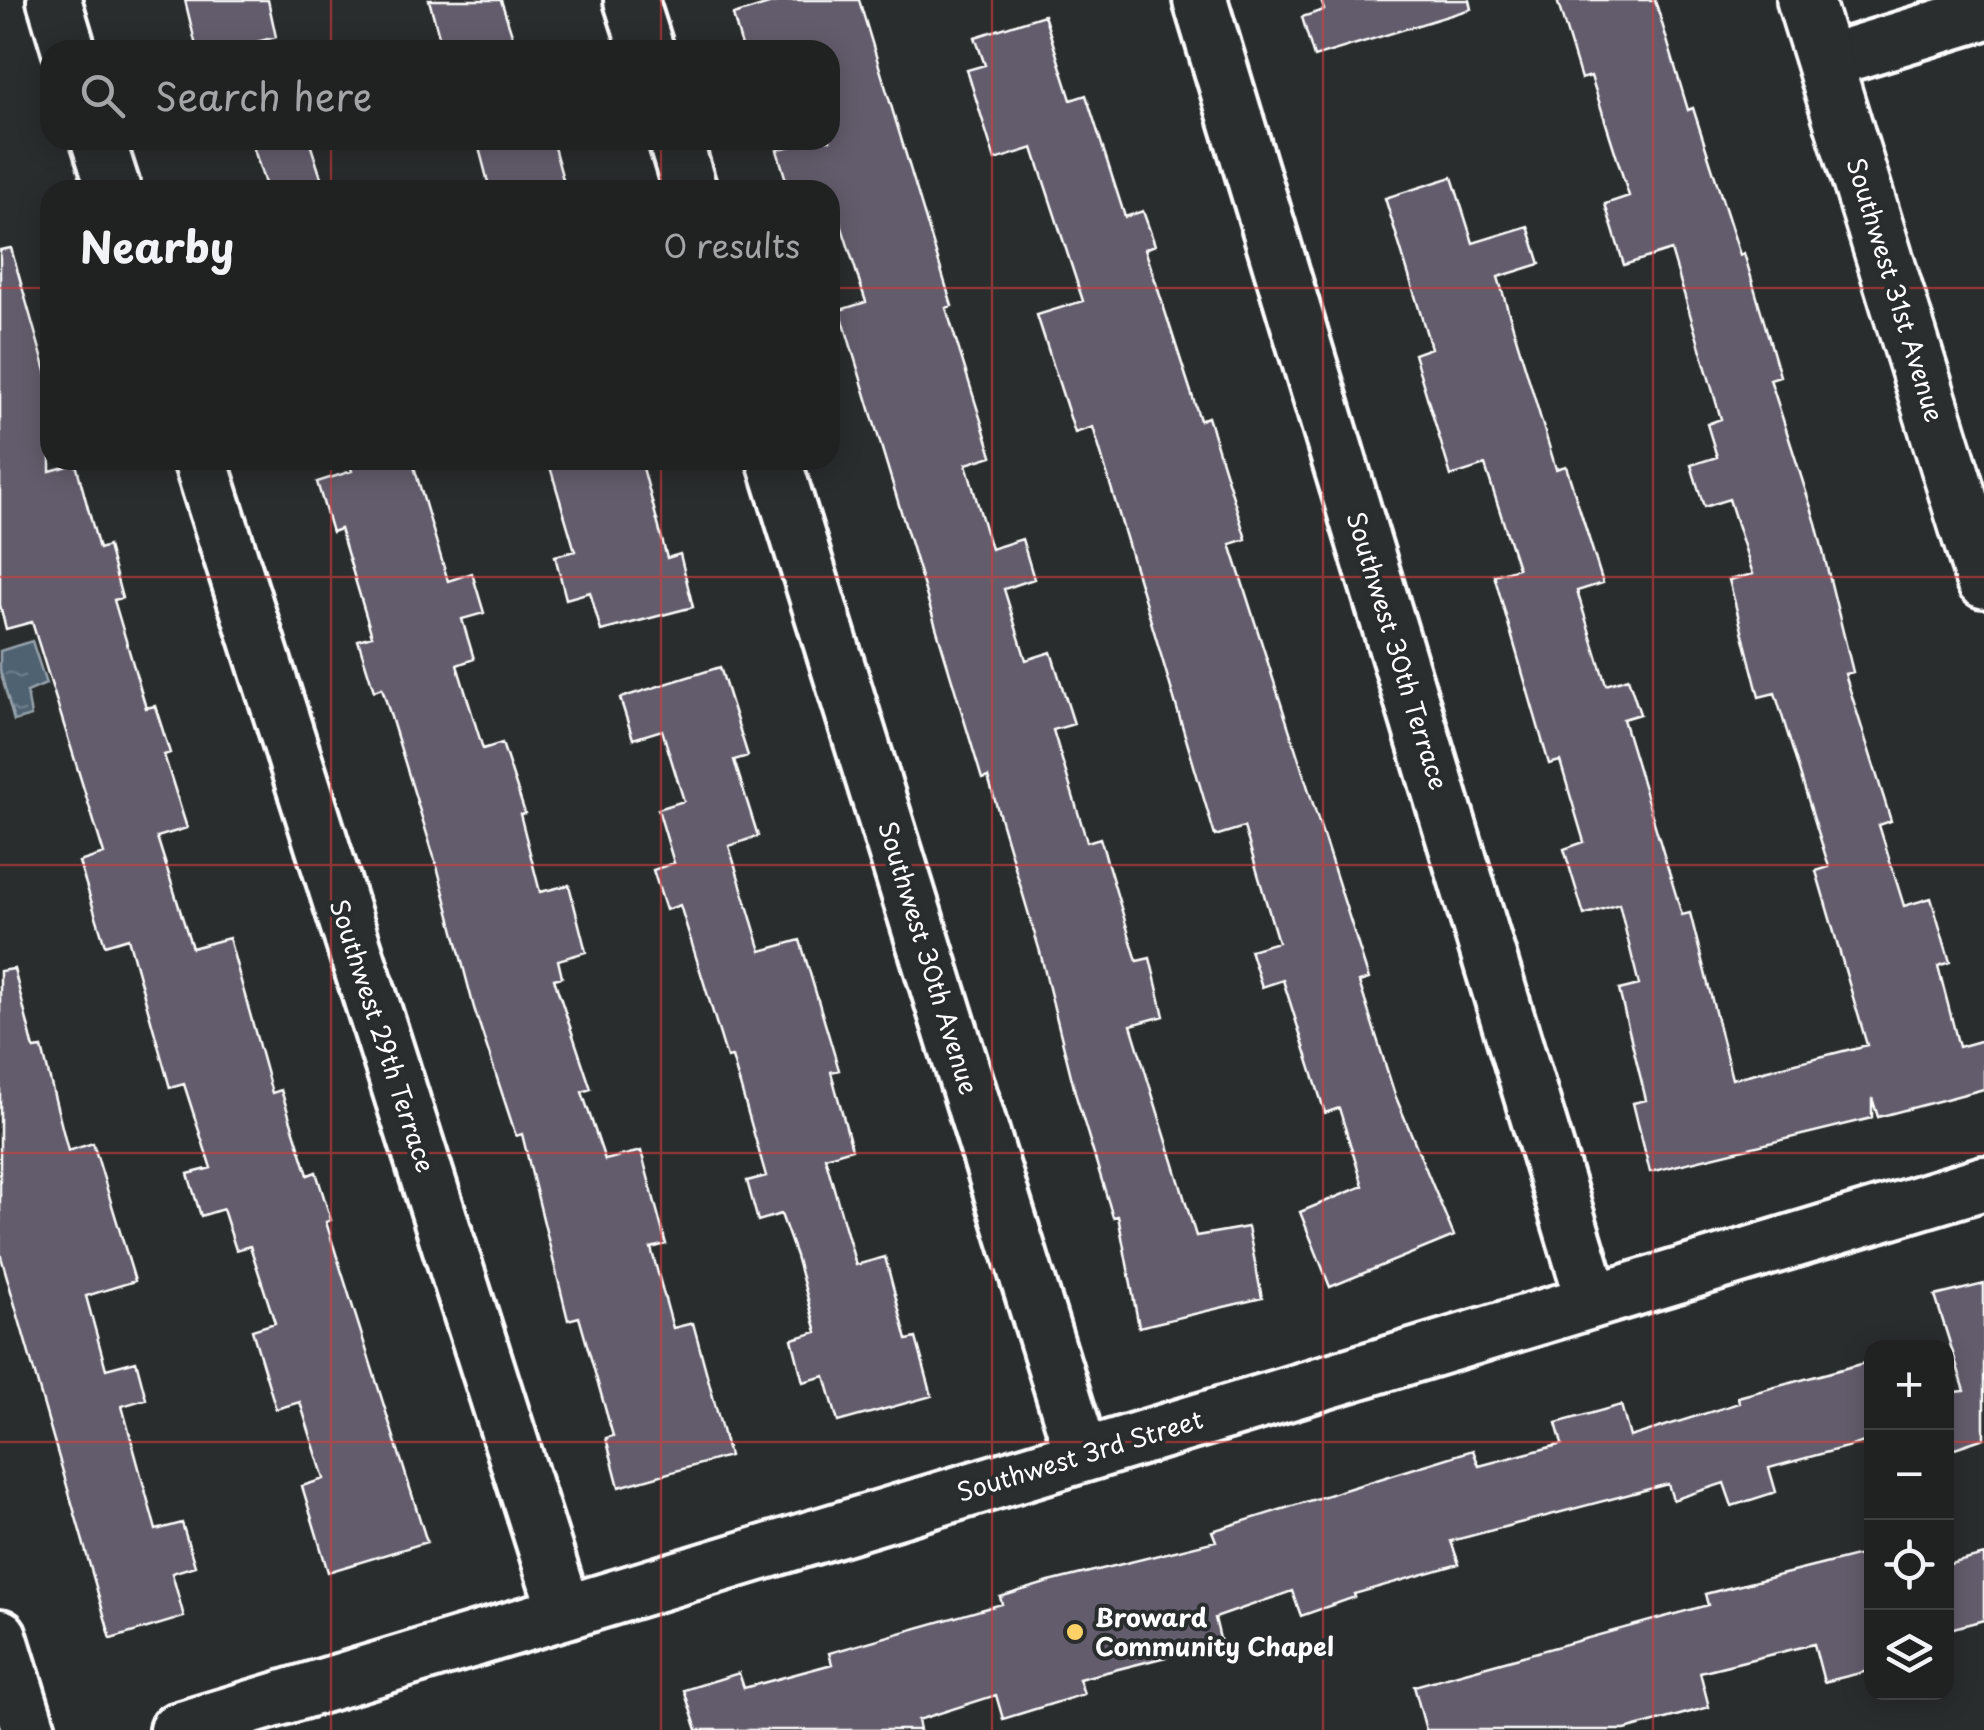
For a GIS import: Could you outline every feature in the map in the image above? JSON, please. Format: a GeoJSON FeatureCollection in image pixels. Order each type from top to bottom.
{"type":"FeatureCollection","features":[{"type":"Feature","properties":{"kind":"main road","name":"Southwest 31st Avenue"},"geometry":{"type":"LineString","coordinates":[[1805,0],[1984,580]]}},
{"type":"Feature","properties":{"kind":"street"},"geometry":{"type":"LineString","coordinates":[[54,0],[67,40]]}},
{"type":"Feature","properties":{"kind":"street"},"geometry":{"type":"LineString","coordinates":[[631,0],[644,40]]}},
{"type":"Feature","properties":{"kind":"street","name":"Southwest 30th Terrace"},"geometry":{"type":"LineString","coordinates":[[1200,0],[1594,1301]]}},
{"type":"Feature","properties":{"kind":"street"},"geometry":{"type":"LineString","coordinates":[[1824,62],[1984,13]]}},
{"type":"Feature","properties":{"kind":"street"},"geometry":{"type":"LineString","coordinates":[[101,150],[111,180]]}},
{"type":"Feature","properties":{"kind":"street"},"geometry":{"type":"LineString","coordinates":[[677,150],[687,180]]}},
{"type":"Feature","properties":{"kind":"street","name":"Southwest 29th Terrace"},"geometry":{"type":"LineString","coordinates":[[203,470],[565,1612]]}},
{"type":"Feature","properties":{"kind":"street","name":"Southwest 30th Avenue"},"geometry":{"type":"LineString","coordinates":[[777,470],[1082,1455]]}},
{"type":"Feature","properties":{"kind":"street","name":"Southwest 3rd Street"},"geometry":{"type":"LineString","coordinates":[[176,1730],[1984,1183]]}},
{"type":"Feature","properties":{"kind":"street"},"geometry":{"type":"LineString","coordinates":[[0,1636],[29,1730]]}},
{"type":"Feature","properties":{"kind":"water"},"geometry":{"type":"Polygon","coordinates":[[[32,641],[46,684],[27,692],[31,716],[14,721],[0,670],[0,651],[32,641]]]}},
{"type":"Feature","properties":{"kind":"building"},"geometry":{"type":"Polygon","coordinates":[[[185,0],[268,0],[276,37],[195,40],[185,0]]]}},
{"type":"Feature","properties":{"kind":"building"},"geometry":{"type":"Polygon","coordinates":[[[429,0],[501,0],[514,40],[440,40],[429,0]]]}},
{"type":"Feature","properties":{"kind":"building"},"geometry":{"type":"Polygon","coordinates":[[[782,0],[859,0],[952,306],[946,308],[992,456],[966,464],[991,549],[1022,539],[1034,579],[1004,589],[1026,660],[1051,652],[1074,724],[1053,730],[1087,842],[1100,838],[1137,961],[1150,958],[1164,1016],[1131,1025],[1196,1236],[1248,1227],[1262,1298],[1139,1327],[1118,1216],[1113,1217],[988,777],[982,779],[840,310],[866,302],[840,221],[840,180],[786,180],[777,150],[840,150],[840,40],[740,40],[733,15],[782,0]]]}},
{"type":"Feature","properties":{"kind":"building"},"geometry":{"type":"Polygon","coordinates":[[[1321,0],[1469,0],[1471,9],[1314,57],[1302,17],[1324,10],[1321,0]]]}},
{"type":"Feature","properties":{"kind":"building"},"geometry":{"type":"Polygon","coordinates":[[[1557,0],[1655,0],[1688,110],[1693,108],[1740,255],[1744,253],[1780,376],[1770,379],[1816,523],[1853,672],[1845,674],[1891,821],[1879,825],[1904,906],[1931,898],[1950,962],[1938,966],[1959,1047],[1984,1040],[1984,1089],[1878,1117],[1872,1098],[1872,1118],[1650,1172],[1633,1103],[1646,1100],[1619,990],[1639,985],[1619,904],[1584,915],[1564,849],[1584,842],[1560,761],[1549,764],[1494,575],[1518,568],[1485,465],[1451,476],[1414,354],[1431,348],[1385,198],[1452,177],[1473,243],[1528,226],[1540,264],[1498,277],[1556,469],[1566,466],[1603,583],[1577,591],[1606,685],[1628,678],[1640,714],[1623,719],[1682,915],[1690,913],[1732,1079],[1867,1045],[1816,871],[1829,867],[1775,693],[1759,697],[1729,580],[1753,574],[1729,499],[1704,507],[1691,465],[1717,457],[1707,424],[1721,419],[1671,250],[1624,265],[1605,204],[1629,196],[1591,76],[1581,79],[1557,0]]]}},
{"type":"Feature","properties":{"kind":"building"},"geometry":{"type":"Polygon","coordinates":[[[1044,15],[1071,100],[1086,95],[1125,217],[1143,211],[1155,245],[1145,249],[1200,420],[1208,417],[1246,539],[1230,544],[1369,979],[1359,982],[1395,1095],[1454,1236],[1330,1287],[1300,1212],[1363,1186],[1339,1108],[1325,1113],[1283,980],[1262,987],[1250,950],[1278,942],[1244,827],[1215,836],[1093,427],[1075,433],[1037,315],[1083,301],[1033,148],[995,160],[967,70],[985,65],[975,37],[1044,15]]]}},
{"type":"Feature","properties":{"kind":"building"},"geometry":{"type":"Polygon","coordinates":[[[254,150],[312,150],[322,180],[264,180],[254,150]]]}},
{"type":"Feature","properties":{"kind":"building"},"geometry":{"type":"Polygon","coordinates":[[[480,150],[555,150],[563,180],[487,180],[480,150]]]}},
{"type":"Feature","properties":{"kind":"building"},"geometry":{"type":"Polygon","coordinates":[[[11,248],[40,350],[40,470],[78,470],[99,549],[108,546],[122,598],[114,600],[146,708],[155,706],[170,753],[164,755],[187,828],[157,837],[192,948],[229,938],[272,1093],[281,1090],[308,1175],[316,1172],[331,1220],[326,1222],[427,1542],[328,1572],[302,1486],[324,1479],[300,1402],[276,1409],[252,1330],[275,1323],[250,1246],[236,1250],[223,1209],[201,1216],[188,1174],[211,1168],[184,1084],[170,1088],[128,938],[105,945],[79,862],[104,854],[32,622],[6,629],[0,605],[0,250],[11,248]]]}},
{"type":"Feature","properties":{"kind":"building"},"geometry":{"type":"Polygon","coordinates":[[[415,470],[448,581],[472,573],[484,613],[462,619],[474,659],[457,665],[483,749],[502,743],[525,813],[520,814],[540,892],[569,885],[586,952],[558,960],[562,977],[554,979],[591,1089],[582,1092],[605,1160],[641,1151],[666,1244],[651,1248],[673,1328],[693,1323],[729,1456],[619,1487],[606,1438],[613,1436],[579,1317],[568,1320],[522,1134],[516,1136],[474,1008],[438,870],[382,688],[374,691],[358,640],[372,636],[340,529],[332,532],[317,482],[352,471],[415,470]]]}},
{"type":"Feature","properties":{"kind":"building"},"geometry":{"type":"Polygon","coordinates":[[[551,470],[644,470],[667,558],[680,554],[693,607],[601,631],[590,592],[566,599],[555,556],[575,551],[551,470]]]}},
{"type":"Feature","properties":{"kind":"building"},"geometry":{"type":"Polygon","coordinates":[[[720,667],[748,756],[734,760],[758,836],[729,846],[761,951],[800,940],[839,1070],[831,1072],[852,1149],[825,1157],[856,1265],[885,1257],[907,1340],[916,1338],[932,1396],[838,1422],[825,1376],[803,1382],[792,1339],[817,1332],[796,1256],[781,1214],[758,1221],[747,1181],[766,1176],[732,1057],[727,1058],[680,905],[666,910],[653,870],[674,863],[658,809],[684,801],[662,730],[633,739],[620,698],[720,667]]]}},
{"type":"Feature","properties":{"kind":"building"},"geometry":{"type":"Polygon","coordinates":[[[14,969],[34,1049],[42,1048],[68,1151],[93,1143],[135,1281],[86,1296],[106,1369],[136,1361],[146,1399],[122,1406],[156,1530],[182,1523],[195,1566],[172,1573],[184,1617],[111,1639],[0,1253],[0,971],[14,969]]]}},
{"type":"Feature","properties":{"kind":"building"},"geometry":{"type":"Polygon","coordinates":[[[1984,1284],[1984,1438],[1954,1448],[1954,1392],[1965,1391],[1954,1356],[1954,1340],[1949,1340],[1935,1296],[1984,1284]]]}},
{"type":"Feature","properties":{"kind":"building"},"geometry":{"type":"Polygon","coordinates":[[[1864,1363],[1864,1442],[1769,1468],[1776,1492],[1732,1506],[1724,1483],[1673,1500],[1668,1484],[1451,1541],[1459,1564],[1354,1594],[1355,1597],[1301,1616],[1292,1591],[1215,1618],[1221,1643],[1079,1679],[1084,1694],[1003,1719],[996,1695],[918,1720],[920,1730],[697,1730],[684,1690],[739,1673],[744,1688],[832,1664],[829,1653],[1002,1604],[1000,1597],[1049,1582],[1216,1541],[1212,1531],[1473,1450],[1479,1466],[1562,1444],[1556,1423],[1621,1405],[1630,1437],[1739,1403],[1738,1397],[1864,1363]]]}},
{"type":"Feature","properties":{"kind":"building"},"geometry":{"type":"Polygon","coordinates":[[[1864,1554],[1864,1672],[1824,1682],[1814,1644],[1700,1672],[1709,1707],[1625,1730],[1426,1730],[1414,1686],[1708,1605],[1705,1594],[1864,1554]]]}},
{"type":"Feature","properties":{"kind":"building"},"geometry":{"type":"Polygon","coordinates":[[[1984,1555],[1984,1620],[1954,1628],[1954,1610],[1954,1563],[1984,1555]]]}},
{"type":"Feature","properties":{"kind":"place","name":"Broward Community Chapel"},"geometry":{"type":"Point","coordinates":[1075,1632]}}]}
